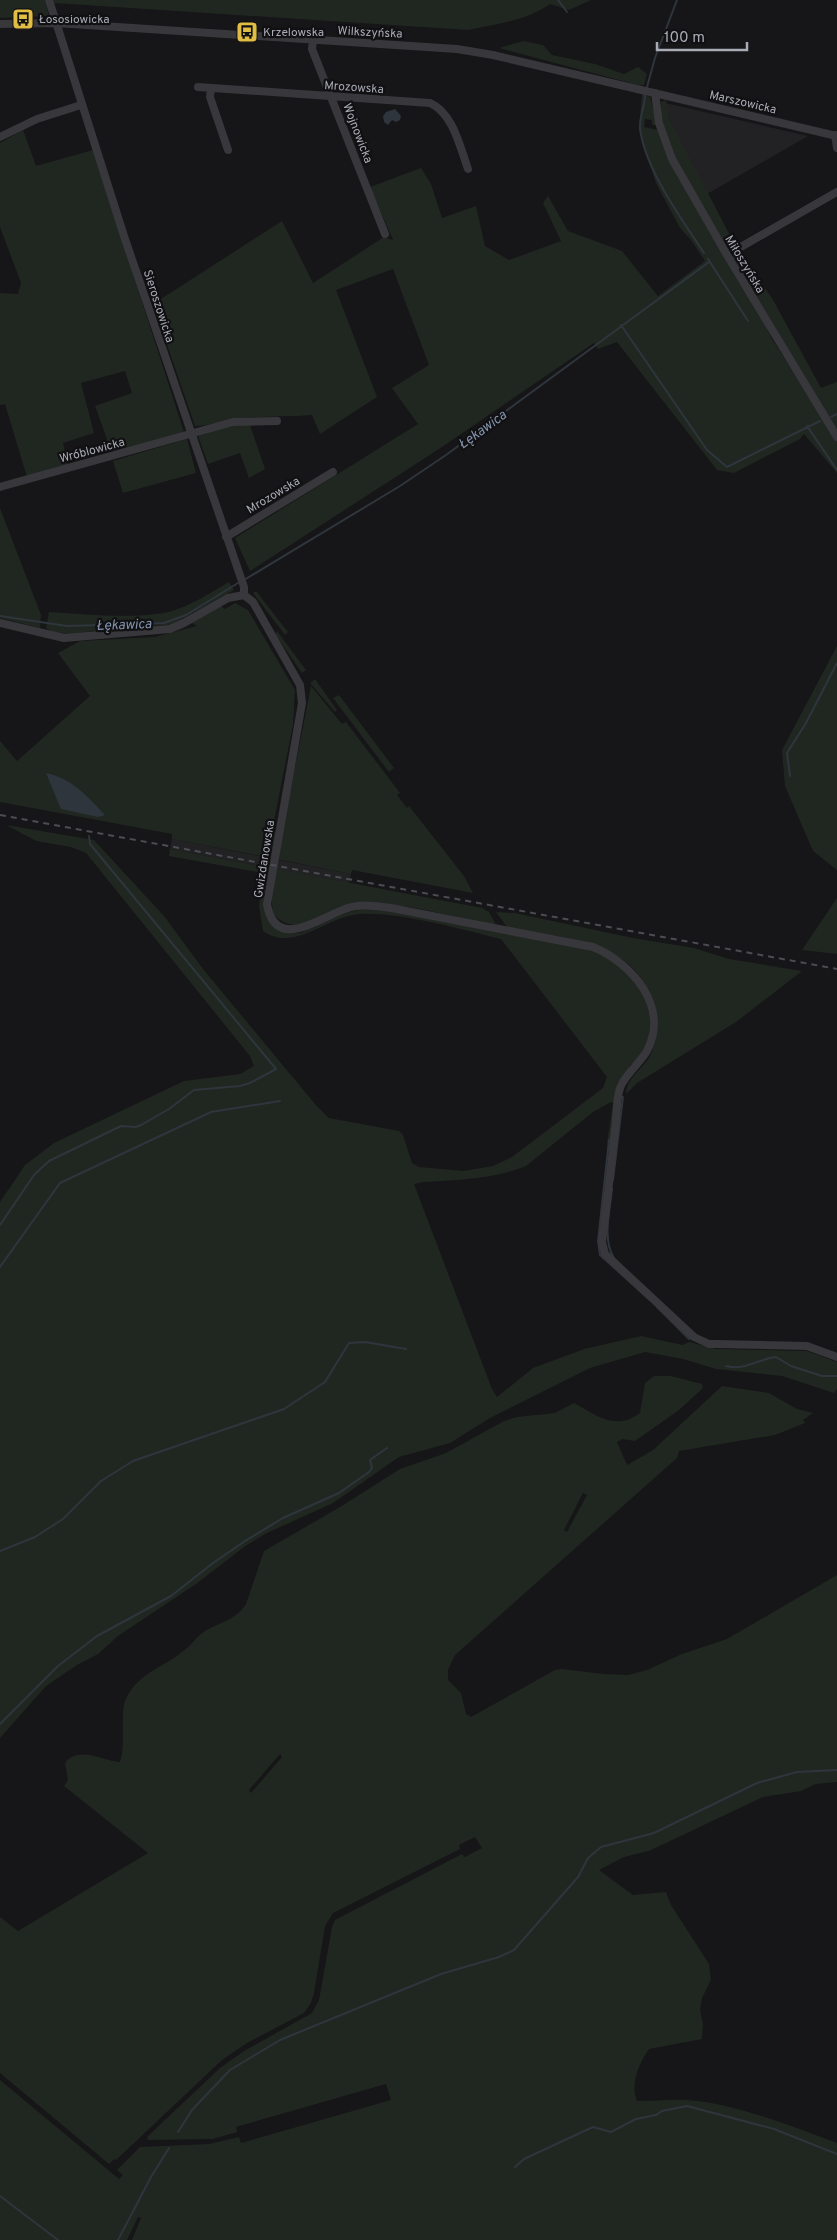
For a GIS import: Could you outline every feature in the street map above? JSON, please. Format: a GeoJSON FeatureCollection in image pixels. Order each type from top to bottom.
{"type":"FeatureCollection","features":[{"type":"Feature","properties":{"kind":"street"},"geometry":{"type":"LineString","coordinates":[[49,0],[56,23]]}},
{"type":"Feature","properties":{"kind":"street","name":"Wilkszyńska"},"geometry":{"type":"LineString","coordinates":[[0,24],[56,23],[457,49],[645,91]]}},
{"type":"Feature","properties":{"kind":"street","name":"Sieroszowicka"},"geometry":{"type":"LineString","coordinates":[[56,23],[81,105],[191,435],[244,587],[244,595]]}},
{"type":"Feature","properties":{"kind":"street","name":"Wojnowicka"},"geometry":{"type":"LineString","coordinates":[[313,40],[312,49],[385,234]]}},
{"type":"Feature","properties":{"kind":"street","name":"Mrozowska"},"geometry":{"type":"LineString","coordinates":[[198,87],[435,105],[449,120],[468,169]]}},
{"type":"Feature","properties":{"kind":"street"},"geometry":{"type":"LineString","coordinates":[[211,88],[210,97],[228,150]]}},
{"type":"Feature","properties":{"kind":"street","name":"Marszowicka"},"geometry":{"type":"LineString","coordinates":[[645,91],[836,136]]}},
{"type":"Feature","properties":{"kind":"street","name":"Miłoszyńska"},"geometry":{"type":"LineString","coordinates":[[655,93],[659,123],[672,159],[727,255],[837,437]]}},
{"type":"Feature","properties":{"kind":"street"},"geometry":{"type":"LineString","coordinates":[[0,137],[37,119],[81,105]]}},
{"type":"Feature","properties":{"kind":"street"},"geometry":{"type":"LineString","coordinates":[[836,136],[837,148]]}},
{"type":"Feature","properties":{"kind":"street"},"geometry":{"type":"LineString","coordinates":[[739,248],[837,192]]}},
{"type":"Feature","properties":{"kind":"street","name":"Wróblowicka"},"geometry":{"type":"LineString","coordinates":[[0,487],[233,422],[276,421]]}},
{"type":"Feature","properties":{"kind":"street","name":"Mrozowska"},"geometry":{"type":"LineString","coordinates":[[226,537],[333,472]]}},
{"type":"Feature","properties":{"kind":"street"},"geometry":{"type":"LineString","coordinates":[[0,623],[64,638],[170,629],[184,624],[228,598],[244,595]]}},
{"type":"Feature","properties":{"kind":"street","name":"Gwizdanowska"},"geometry":{"type":"LineString","coordinates":[[244,595],[253,602],[302,692],[267,904],[268,913],[274,922],[290,930],[299,930],[347,908],[375,906],[603,951],[633,972],[647,994],[652,1009],[653,1026],[650,1044],[636,1067],[620,1087],[602,1242],[608,1258],[694,1337],[702,1341],[716,1344],[807,1346],[837,1357]]}},
{"type":"Feature","properties":{"kind":"shaded area"},"geometry":{"type":"Polygon","coordinates":[[[0,0],[45,0],[49,16],[0,18],[0,0]]]}},
{"type":"Feature","properties":{"kind":"shaded area"},"geometry":{"type":"Polygon","coordinates":[[[53,0],[591,0],[569,10],[550,4],[521,18],[468,30],[54,3],[53,0]]]}},
{"type":"Feature","properties":{"kind":"shaded area"},"geometry":{"type":"Polygon","coordinates":[[[523,41],[543,45],[552,55],[595,64],[624,74],[638,67],[647,74],[644,85],[499,48],[523,41]]]}},
{"type":"Feature","properties":{"kind":"shaded area"},"geometry":{"type":"Polygon","coordinates":[[[642,94],[650,97],[657,125],[652,125],[652,120],[645,119],[644,127],[658,130],[671,163],[699,213],[758,311],[772,339],[837,441],[837,473],[804,434],[800,439],[734,473],[717,470],[617,342],[598,349],[594,343],[436,451],[250,571],[235,538],[418,424],[392,388],[429,365],[393,269],[336,290],[377,397],[320,434],[312,415],[241,418],[195,426],[153,304],[282,221],[313,283],[384,237],[393,240],[370,187],[421,168],[431,184],[442,218],[476,206],[485,246],[509,260],[561,241],[543,203],[548,196],[568,231],[622,251],[658,296],[705,261],[691,240],[680,228],[656,183],[639,129],[642,94]]]}},
{"type":"Feature","properties":{"kind":"shaded area"},"geometry":{"type":"Polygon","coordinates":[[[666,100],[669,118],[736,247],[730,252],[697,199],[676,160],[663,121],[661,102],[666,100]]]}},
{"type":"Feature","properties":{"kind":"shaded area"},"geometry":{"type":"Polygon","coordinates":[[[665,103],[808,136],[707,194],[669,118],[665,103]]]}},
{"type":"Feature","properties":{"kind":"shaded area"},"geometry":{"type":"Polygon","coordinates":[[[395,109],[401,116],[400,120],[396,122],[392,120],[388,125],[384,122],[383,116],[386,112],[395,109]]]}},
{"type":"Feature","properties":{"kind":"shaded area"},"geometry":{"type":"Polygon","coordinates":[[[23,130],[36,166],[93,150],[184,432],[116,452],[111,450],[95,406],[132,393],[125,371],[81,383],[94,433],[63,443],[68,465],[27,477],[5,404],[0,405],[0,293],[18,294],[21,283],[0,227],[0,143],[23,130]]]}},
{"type":"Feature","properties":{"kind":"shaded area"},"geometry":{"type":"Polygon","coordinates":[[[740,253],[772,298],[821,388],[837,382],[837,431],[732,256],[740,253]]]}},
{"type":"Feature","properties":{"kind":"shaded area"},"geometry":{"type":"Polygon","coordinates":[[[232,425],[250,425],[265,469],[249,478],[240,453],[208,464],[198,436],[232,425]]]}},
{"type":"Feature","properties":{"kind":"shaded area"},"geometry":{"type":"Polygon","coordinates":[[[187,439],[196,473],[123,493],[113,461],[187,439]]]}},
{"type":"Feature","properties":{"kind":"shaded area"},"geometry":{"type":"Polygon","coordinates":[[[0,508],[41,615],[40,628],[0,618],[0,508]]]}},
{"type":"Feature","properties":{"kind":"shaded area"},"geometry":{"type":"Polygon","coordinates":[[[229,582],[234,590],[172,625],[128,627],[68,634],[53,632],[46,628],[49,612],[121,616],[164,613],[206,596],[229,582]]]}},
{"type":"Feature","properties":{"kind":"shaded area"},"geometry":{"type":"Polygon","coordinates":[[[256,591],[288,632],[285,635],[253,593],[256,591]]]}},
{"type":"Feature","properties":{"kind":"shaded area"},"geometry":{"type":"Polygon","coordinates":[[[235,603],[248,610],[295,690],[293,725],[272,831],[276,832],[272,858],[172,839],[172,834],[0,802],[0,741],[17,761],[90,696],[58,653],[80,641],[155,637],[197,626],[192,623],[221,606],[225,609],[235,603]]]}},
{"type":"Feature","properties":{"kind":"shaded area"},"geometry":{"type":"Polygon","coordinates":[[[277,631],[306,670],[302,673],[275,634],[277,631]]]}},
{"type":"Feature","properties":{"kind":"shaded area"},"geometry":{"type":"Polygon","coordinates":[[[837,646],[837,870],[813,851],[785,786],[782,750],[837,646]]]}},
{"type":"Feature","properties":{"kind":"shaded area"},"geometry":{"type":"Polygon","coordinates":[[[315,679],[337,710],[335,712],[310,683],[315,679]]]}},
{"type":"Feature","properties":{"kind":"shaded area"},"geometry":{"type":"Polygon","coordinates":[[[311,686],[342,724],[346,722],[400,793],[397,795],[407,808],[409,806],[464,876],[473,893],[352,870],[351,874],[277,859],[311,686]]]}},
{"type":"Feature","properties":{"kind":"shaded area"},"geometry":{"type":"Polygon","coordinates":[[[339,695],[394,768],[389,772],[333,698],[339,695]]]}},
{"type":"Feature","properties":{"kind":"shaded area"},"geometry":{"type":"Polygon","coordinates":[[[46,773],[72,784],[86,795],[105,815],[98,817],[61,809],[46,773]]]}},
{"type":"Feature","properties":{"kind":"shaded area"},"geometry":{"type":"Polygon","coordinates":[[[6,825],[94,840],[164,916],[203,969],[315,1104],[329,1118],[399,1131],[403,1135],[412,1163],[419,1167],[463,1171],[493,1166],[512,1157],[603,1088],[607,1077],[501,939],[405,917],[367,914],[342,918],[297,936],[286,938],[274,937],[263,931],[259,906],[263,873],[169,856],[170,849],[270,868],[265,895],[266,913],[275,927],[287,932],[303,932],[346,913],[374,909],[592,950],[618,964],[631,975],[641,990],[648,1008],[651,1027],[650,1037],[642,1054],[638,1060],[630,1065],[627,1074],[617,1083],[612,1143],[607,1143],[613,1103],[611,1102],[593,1112],[526,1166],[489,1176],[414,1184],[492,1389],[497,1397],[533,1368],[584,1349],[641,1336],[683,1345],[689,1342],[716,1349],[807,1351],[837,1362],[837,1389],[834,1393],[782,1376],[716,1369],[683,1359],[645,1352],[590,1368],[490,1418],[450,1443],[399,1457],[333,1503],[265,1534],[244,1547],[196,1584],[118,1636],[98,1654],[77,1665],[46,1686],[0,1738],[0,1202],[25,1165],[54,1143],[184,1081],[240,1074],[254,1066],[250,1056],[86,853],[71,847],[36,841],[6,825]]]}},
{"type":"Feature","properties":{"kind":"shaded area"},"geometry":{"type":"Polygon","coordinates":[[[172,839],[351,874],[349,883],[170,849],[172,839]]]}},
{"type":"Feature","properties":{"kind":"shaded area"},"geometry":{"type":"Polygon","coordinates":[[[277,869],[482,908],[489,912],[496,925],[422,909],[384,904],[365,904],[348,905],[310,921],[292,925],[283,922],[273,914],[271,894],[277,869]]]}},
{"type":"Feature","properties":{"kind":"shaded area"},"geometry":{"type":"Polygon","coordinates":[[[837,898],[837,954],[802,950],[837,898]]]}},
{"type":"Feature","properties":{"kind":"shaded area"},"geometry":{"type":"Polygon","coordinates":[[[496,912],[515,913],[633,938],[694,948],[729,959],[802,971],[736,1022],[637,1083],[626,1094],[632,1078],[647,1061],[657,1033],[657,1022],[652,1000],[642,980],[629,964],[612,953],[571,939],[507,927],[496,912]]]}},
{"type":"Feature","properties":{"kind":"shaded area"},"geometry":{"type":"Polygon","coordinates":[[[654,1376],[671,1376],[702,1384],[703,1388],[679,1410],[635,1441],[622,1439],[617,1442],[627,1465],[653,1450],[722,1386],[769,1393],[797,1409],[813,1413],[803,1420],[805,1423],[775,1435],[679,1451],[677,1458],[455,1655],[448,1670],[448,1680],[461,1693],[466,1714],[471,1717],[555,1670],[628,1675],[647,1670],[682,1654],[727,1639],[837,1575],[837,1782],[816,1784],[801,1791],[763,1797],[649,1851],[624,1857],[599,1870],[633,1895],[666,1892],[671,1905],[709,1964],[711,1980],[702,1998],[700,2010],[703,2024],[702,2039],[649,2049],[642,2061],[635,2081],[637,2101],[688,2100],[707,2102],[745,2111],[837,2143],[837,2240],[132,2240],[141,2218],[138,2217],[127,2240],[0,2240],[0,2080],[119,2179],[123,2175],[117,2170],[140,2147],[209,2144],[239,2137],[241,2143],[391,2100],[386,2084],[236,2127],[237,2132],[213,2139],[148,2140],[147,2137],[220,2068],[244,2051],[312,2013],[319,2000],[332,1927],[335,1920],[462,1854],[465,1857],[482,1848],[475,1837],[459,1845],[460,1849],[333,1913],[325,1926],[314,1993],[311,2003],[304,2013],[247,2043],[222,2060],[116,2160],[114,2159],[109,2164],[0,2073],[0,1917],[18,1931],[148,1853],[64,1786],[68,1780],[65,1763],[67,1760],[73,1756],[86,1755],[120,1762],[123,1747],[124,1707],[130,1692],[150,1672],[185,1650],[205,1631],[233,1617],[242,1609],[246,1604],[264,1551],[340,1507],[400,1469],[446,1453],[504,1421],[517,1417],[555,1413],[574,1403],[607,1420],[623,1421],[631,1418],[640,1413],[645,1383],[654,1376]],[[583,1493],[564,1530],[567,1532],[587,1495],[583,1493]],[[280,1754],[249,1790],[251,1793],[282,1757],[280,1754]]]}},
{"type":"Feature","properties":{"kind":"waterway"},"geometry":{"type":"LineString","coordinates":[[558,0],[567,12]]}},
{"type":"Feature","properties":{"kind":"waterway"},"geometry":{"type":"LineString","coordinates":[[647,87],[655,58],[677,0]]}},
{"type":"Feature","properties":{"kind":"waterway"},"geometry":{"type":"LineString","coordinates":[[645,95],[640,129],[649,161],[666,194],[704,253]]}},
{"type":"Feature","properties":{"kind":"waterway"},"geometry":{"type":"LineString","coordinates":[[708,259],[748,321]]}},
{"type":"Feature","properties":{"kind":"waterway","name":"Łękawica"},"geometry":{"type":"LineString","coordinates":[[244,580],[400,486],[446,455],[709,262]]}},
{"type":"Feature","properties":{"kind":"waterway"},"geometry":{"type":"LineString","coordinates":[[621,325],[707,450],[727,467],[820,421]]}},
{"type":"Feature","properties":{"kind":"waterway"},"geometry":{"type":"LineString","coordinates":[[831,417],[837,414]]}},
{"type":"Feature","properties":{"kind":"waterway"},"geometry":{"type":"LineString","coordinates":[[807,426],[837,470]]}},
{"type":"Feature","properties":{"kind":"waterway","name":"Łękawica"},"geometry":{"type":"LineString","coordinates":[[0,616],[67,626],[164,623],[186,615],[238,583]]}},
{"type":"Feature","properties":{"kind":"waterway"},"geometry":{"type":"LineString","coordinates":[[790,776],[787,753],[806,723],[837,663]]}},
{"type":"Feature","properties":{"kind":"waterway"},"geometry":{"type":"LineString","coordinates":[[0,1225],[34,1175],[49,1161],[121,1126],[136,1127],[141,1125],[169,1109],[194,1090],[240,1086],[250,1083],[276,1069],[90,844],[89,836]]}},
{"type":"Feature","properties":{"kind":"waterway"},"geometry":{"type":"LineString","coordinates":[[613,1180],[623,1097]]}},
{"type":"Feature","properties":{"kind":"waterway"},"geometry":{"type":"LineString","coordinates":[[0,1267],[60,1183],[211,1112],[280,1101]]}},
{"type":"Feature","properties":{"kind":"waterway"},"geometry":{"type":"LineString","coordinates":[[609,1140],[598,1241],[600,1255],[652,1302]]}},
{"type":"Feature","properties":{"kind":"waterway"},"geometry":{"type":"LineString","coordinates":[[612,1189],[608,1242],[614,1258]]}},
{"type":"Feature","properties":{"kind":"waterway"},"geometry":{"type":"LineString","coordinates":[[657,1307],[689,1339]]}},
{"type":"Feature","properties":{"kind":"waterway"},"geometry":{"type":"LineString","coordinates":[[0,1551],[35,1537],[63,1519],[101,1481],[133,1461],[284,1409],[325,1382],[349,1343],[365,1342],[406,1349]]}},
{"type":"Feature","properties":{"kind":"waterway"},"geometry":{"type":"LineString","coordinates":[[726,1366],[746,1366],[776,1357],[791,1366],[822,1376],[837,1376]]}},
{"type":"Feature","properties":{"kind":"waterway"},"geometry":{"type":"LineString","coordinates":[[0,1724],[58,1666],[97,1636],[171,1596],[213,1563],[283,1518],[339,1493],[369,1472],[372,1468],[370,1460],[387,1448]]}},
{"type":"Feature","properties":{"kind":"waterway"},"geometry":{"type":"LineString","coordinates":[[178,2132],[192,2110],[230,2070],[280,2040],[441,1974],[499,1957],[514,1950],[578,1877],[588,1858],[601,1847],[654,1833],[757,1783],[797,1772],[837,1770]]}},
{"type":"Feature","properties":{"kind":"waterway"},"geometry":{"type":"LineString","coordinates":[[515,2167],[524,2159],[593,2127],[611,2132],[636,2119],[687,2106],[774,2129],[837,2154]]}},
{"type":"Feature","properties":{"kind":"waterway"},"geometry":{"type":"LineString","coordinates":[[118,2240],[151,2177],[169,2148]]}},
{"type":"Feature","properties":{"kind":"waterway"},"geometry":{"type":"LineString","coordinates":[[0,2196],[58,2240]]}},
{"type":"Feature","properties":{"kind":"railway"},"geometry":{"type":"LineString","coordinates":[[0,815],[837,969]]}},
{"type":"Feature","properties":{"kind":"place","name":"Łososiowicka"},"geometry":{"type":"Point","coordinates":[23,19]}},
{"type":"Feature","properties":{"kind":"place","name":"Krzelowska"},"geometry":{"type":"Point","coordinates":[247,32]}}]}
